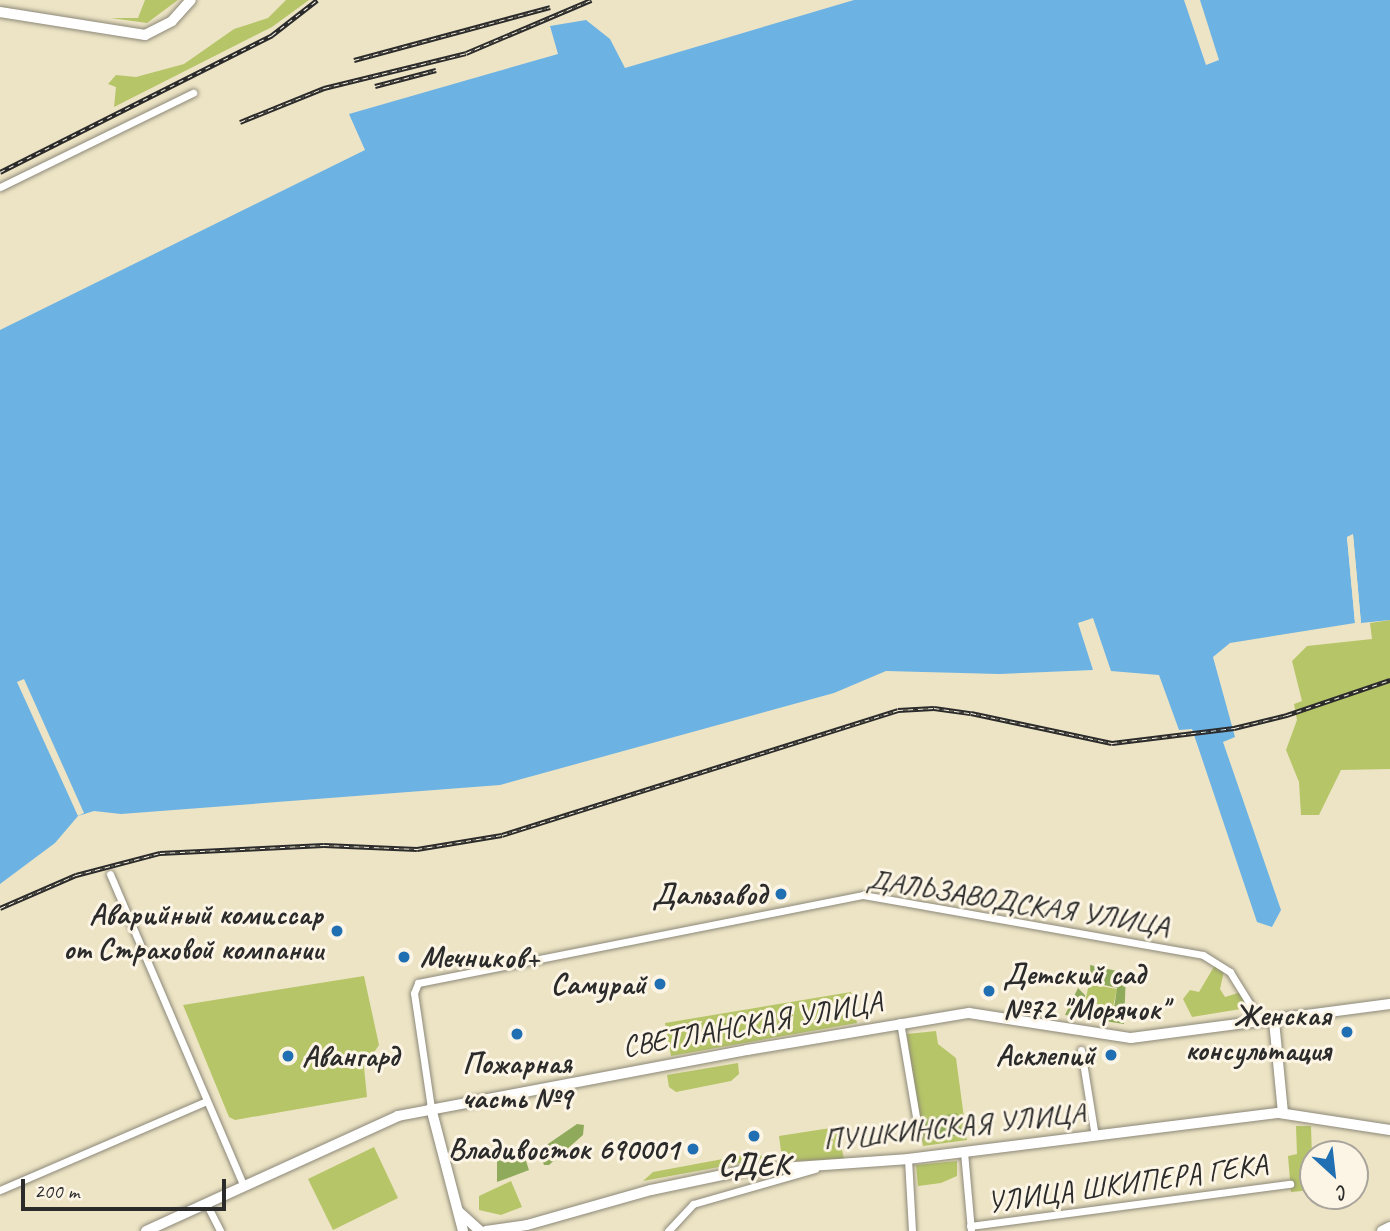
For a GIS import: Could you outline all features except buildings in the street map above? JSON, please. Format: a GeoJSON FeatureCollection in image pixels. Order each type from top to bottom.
{"type":"FeatureCollection","features":[{"type":"Feature","properties":{"kind":"main road"},"geometry":{"type":"LineString","coordinates":[[0,12],[145,35],[172,21],[191,0]]}},
{"type":"Feature","properties":{"kind":"main road","name":"СВЕТЛАНСКАЯ УЛИЦА"},"geometry":{"type":"LineString","coordinates":[[146,1231],[364,1129],[431,1108],[900,1022],[969,1013],[999,1015],[1131,1038],[1390,1004]]}},
{"type":"Feature","properties":{"kind":"main road"},"geometry":{"type":"LineString","coordinates":[[1274,1021],[1283,1113]]}},
{"type":"Feature","properties":{"kind":"main road"},"geometry":{"type":"LineString","coordinates":[[431,1108],[463,1231]]}},
{"type":"Feature","properties":{"kind":"main road","name":"ПУШКИНСКАЯ УЛИЦА"},"geometry":{"type":"LineString","coordinates":[[486,1231],[523,1228],[696,1179],[786,1166],[908,1159],[1283,1113],[1390,1130]]}},
{"type":"Feature","properties":{"kind":"main road"},"geometry":{"type":"LineString","coordinates":[[455,1206],[480,1231]]}},
{"type":"Feature","properties":{"kind":"main road"},"geometry":{"type":"LineString","coordinates":[[1382,1231],[1390,1227]]}},
{"type":"Feature","properties":{"kind":"street"},"geometry":{"type":"LineString","coordinates":[[0,187],[193,93]]}},
{"type":"Feature","properties":{"kind":"street"},"geometry":{"type":"LineString","coordinates":[[110,874],[243,1185]]}},
{"type":"Feature","properties":{"kind":"street","name":"ДАЛЬЗАВОДСКАЯ УЛИЦА"},"geometry":{"type":"LineString","coordinates":[[431,1108],[414,993],[418,983],[780,909],[863,895],[1203,955],[1230,972],[1261,1022]]}},
{"type":"Feature","properties":{"kind":"street"},"geometry":{"type":"LineString","coordinates":[[900,1022],[919,1134]]}},
{"type":"Feature","properties":{"kind":"street"},"geometry":{"type":"LineString","coordinates":[[1081,1050],[1095,1136]]}},
{"type":"Feature","properties":{"kind":"street"},"geometry":{"type":"LineString","coordinates":[[0,1190],[207,1101]]}},
{"type":"Feature","properties":{"kind":"street"},"geometry":{"type":"LineString","coordinates":[[964,1152],[970,1228]]}},
{"type":"Feature","properties":{"kind":"street"},"geometry":{"type":"LineString","coordinates":[[908,1159],[912,1231]]}},
{"type":"Feature","properties":{"kind":"street"},"geometry":{"type":"LineString","coordinates":[[668,1231],[693,1204],[822,1166]]}},
{"type":"Feature","properties":{"kind":"street","name":"УЛИЦА ШКИПЕРА ГЕКА"},"geometry":{"type":"LineString","coordinates":[[970,1228],[1290,1184]]}},
{"type":"Feature","properties":{"kind":"street"},"geometry":{"type":"LineString","coordinates":[[206,1203],[220,1231]]}},
{"type":"Feature","properties":{"kind":"green space"},"geometry":{"type":"Polygon","coordinates":[[[145,0],[178,0],[147,23],[111,18],[138,18],[145,0]]]}},
{"type":"Feature","properties":{"kind":"green space"},"geometry":{"type":"Polygon","coordinates":[[[286,0],[309,0],[272,27],[114,107],[116,87],[108,84],[116,75],[136,77],[184,64],[234,29],[268,18],[286,0]]]}},
{"type":"Feature","properties":{"kind":"green space"},"geometry":{"type":"Polygon","coordinates":[[[1390,620],[1390,769],[1341,770],[1319,815],[1301,815],[1299,782],[1286,750],[1297,720],[1294,704],[1302,701],[1292,661],[1307,646],[1372,639],[1370,623],[1390,620]]]}},
{"type":"Feature","properties":{"kind":"green space"},"geometry":{"type":"Polygon","coordinates":[[[1090,965],[1126,973],[1124,1024],[1065,1015],[1078,988],[1085,995],[1085,1003],[1114,1008],[1117,988],[1091,982],[1090,965]]]}},
{"type":"Feature","properties":{"kind":"green space"},"geometry":{"type":"Polygon","coordinates":[[[1215,965],[1224,971],[1220,989],[1225,997],[1241,992],[1247,1008],[1192,1017],[1183,999],[1190,990],[1199,992],[1215,965]]]}},
{"type":"Feature","properties":{"kind":"green space","name":"Авангард"},"geometry":{"type":"Polygon","coordinates":[[[364,976],[379,1045],[364,1067],[367,1097],[235,1120],[229,1117],[183,1005],[364,976]]]}},
{"type":"Feature","properties":{"kind":"green space"},"geometry":{"type":"Polygon","coordinates":[[[1089,984],[1117,989],[1113,1007],[1085,1002],[1089,984]]]}},
{"type":"Feature","properties":{"kind":"green space"},"geometry":{"type":"Polygon","coordinates":[[[851,992],[857,1023],[671,1056],[665,1023],[851,992]]]}},
{"type":"Feature","properties":{"kind":"green space"},"geometry":{"type":"Polygon","coordinates":[[[936,1031],[938,1044],[956,1058],[967,1140],[923,1146],[907,1034],[936,1031]]]}},
{"type":"Feature","properties":{"kind":"green space"},"geometry":{"type":"Polygon","coordinates":[[[738,1063],[739,1074],[731,1081],[676,1092],[669,1087],[667,1075],[738,1063]]]}},
{"type":"Feature","properties":{"kind":"green space"},"geometry":{"type":"Polygon","coordinates":[[[957,1113],[962,1135],[927,1140],[924,1119],[957,1113]]]}},
{"type":"Feature","properties":{"kind":"green space"},"geometry":{"type":"Polygon","coordinates":[[[577,1124],[584,1125],[583,1135],[549,1165],[544,1165],[539,1152],[525,1158],[529,1170],[497,1182],[497,1161],[545,1146],[577,1124]]]}},
{"type":"Feature","properties":{"kind":"green space"},"geometry":{"type":"Polygon","coordinates":[[[1296,1126],[1311,1126],[1311,1140],[1299,1140],[1299,1191],[1291,1192],[1288,1156],[1297,1154],[1296,1126]]]}},
{"type":"Feature","properties":{"kind":"green space"},"geometry":{"type":"Polygon","coordinates":[[[837,1127],[844,1159],[794,1161],[781,1151],[779,1136],[837,1127]]]}},
{"type":"Feature","properties":{"kind":"green space"},"geometry":{"type":"Polygon","coordinates":[[[374,1147],[398,1198],[333,1230],[308,1179],[374,1147]]]}},
{"type":"Feature","properties":{"kind":"green space"},"geometry":{"type":"Polygon","coordinates":[[[755,1153],[768,1158],[643,1181],[653,1172],[755,1153]]]}},
{"type":"Feature","properties":{"kind":"green space"},"geometry":{"type":"Polygon","coordinates":[[[957,1161],[957,1176],[941,1183],[918,1186],[916,1165],[957,1161]]]}},
{"type":"Feature","properties":{"kind":"green space"},"geometry":{"type":"Polygon","coordinates":[[[511,1181],[522,1207],[501,1215],[479,1210],[479,1196],[511,1181]]]}},
{"type":"Feature","properties":{"kind":"water"},"geometry":{"type":"Polygon","coordinates":[[[854,0],[1390,0],[1390,620],[1361,623],[1353,535],[1347,537],[1355,623],[1230,643],[1213,657],[1235,737],[1223,742],[1281,910],[1272,927],[1257,922],[1192,729],[1179,730],[1159,675],[1111,671],[1093,618],[1078,623],[1093,670],[999,674],[886,671],[834,693],[500,785],[121,814],[94,811],[78,816],[55,843],[0,884],[0,330],[365,150],[349,114],[558,54],[550,26],[586,20],[610,39],[625,68],[854,0]]]}},
{"type":"Feature","properties":{"kind":"pier"},"geometry":{"type":"Polygon","coordinates":[[[1184,0],[1200,0],[1219,60],[1206,65],[1184,0]]]}},
{"type":"Feature","properties":{"kind":"pier"},"geometry":{"type":"Polygon","coordinates":[[[1353,534],[1361,623],[1355,623],[1347,537],[1353,534]]]}},
{"type":"Feature","properties":{"kind":"pier"},"geometry":{"type":"Polygon","coordinates":[[[24,679],[84,813],[78,816],[17,682],[24,679]]]}},
{"type":"Feature","properties":{"kind":"railway"},"geometry":{"type":"LineString","coordinates":[[0,172],[272,35],[317,0]]}},
{"type":"Feature","properties":{"kind":"railway"},"geometry":{"type":"LineString","coordinates":[[240,122],[324,88],[466,53],[591,0]]}},
{"type":"Feature","properties":{"kind":"railway"},"geometry":{"type":"LineString","coordinates":[[354,60],[550,7]]}},
{"type":"Feature","properties":{"kind":"railway"},"geometry":{"type":"LineString","coordinates":[[375,86],[436,70]]}},
{"type":"Feature","properties":{"kind":"railway"},"geometry":{"type":"LineString","coordinates":[[0,908],[76,875],[160,853],[324,845],[417,849],[502,835],[898,710],[934,708],[971,713],[1112,743],[1234,728],[1287,715],[1390,680]]}},
{"type":"Feature","properties":{"kind":"place","name":"Дальзавод"},"geometry":{"type":"Point","coordinates":[781,894]}},
{"type":"Feature","properties":{"kind":"place","name":"Аварийный комиссар от Страховой компании"},"geometry":{"type":"Point","coordinates":[337,931]}},
{"type":"Feature","properties":{"kind":"place","name":"Мечников+"},"geometry":{"type":"Point","coordinates":[404,957]}},
{"type":"Feature","properties":{"kind":"place","name":"Самурай"},"geometry":{"type":"Point","coordinates":[660,984]}},
{"type":"Feature","properties":{"kind":"place","name":"Детский сад №72 \"Морячок\""},"geometry":{"type":"Point","coordinates":[989,991]}},
{"type":"Feature","properties":{"kind":"place","name":"Женская консультация"},"geometry":{"type":"Point","coordinates":[1347,1032]}},
{"type":"Feature","properties":{"kind":"place","name":"Пожарная часть №9"},"geometry":{"type":"Point","coordinates":[517,1034]}},
{"type":"Feature","properties":{"kind":"place","name":"Асклепий"},"geometry":{"type":"Point","coordinates":[1111,1055]}},
{"type":"Feature","properties":{"kind":"place","name":"Авангард"},"geometry":{"type":"Point","coordinates":[288,1056]}},
{"type":"Feature","properties":{"kind":"place","name":"СДЕК"},"geometry":{"type":"Point","coordinates":[754,1136]}},
{"type":"Feature","properties":{"kind":"place","name":"Владивосток 690001"},"geometry":{"type":"Point","coordinates":[693,1149]}}]}
